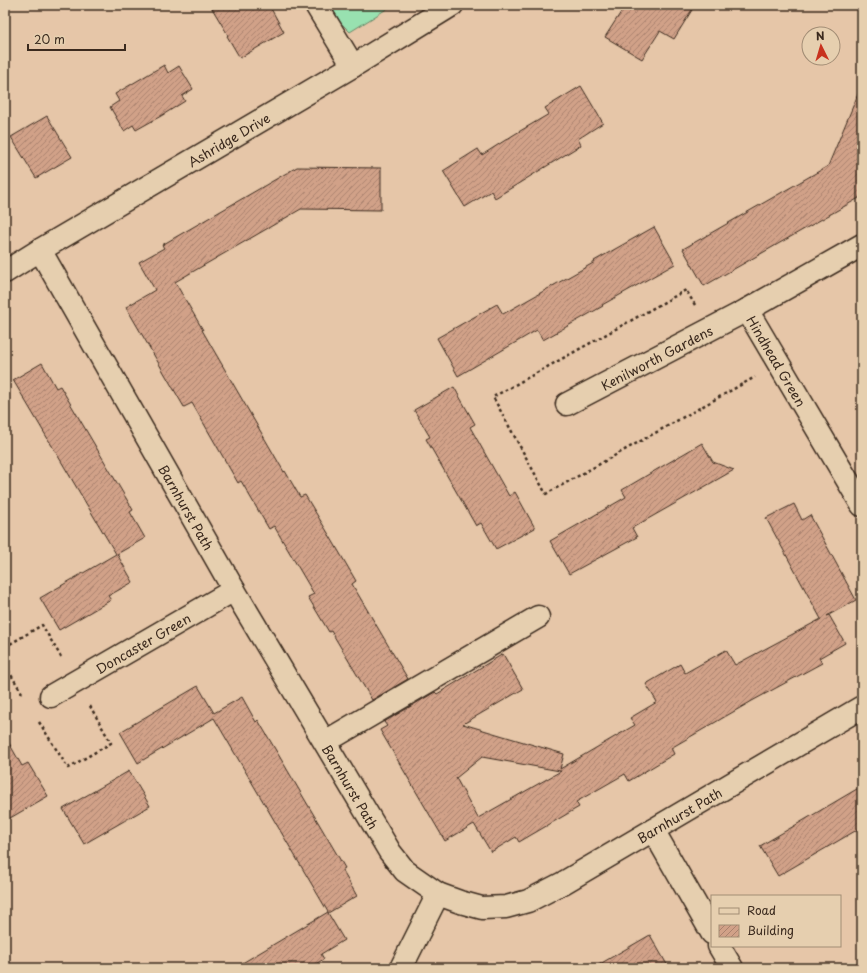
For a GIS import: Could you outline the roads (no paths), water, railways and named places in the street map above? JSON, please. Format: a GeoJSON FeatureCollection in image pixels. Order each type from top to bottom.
{"type":"FeatureCollection","features":[{"type":"Feature","properties":{"kind":"street"},"geometry":{"type":"LineString","coordinates":[[316,5],[352,66]]}},
{"type":"Feature","properties":{"kind":"street","name":"Ashridge Drive"},"geometry":{"type":"LineString","coordinates":[[5,272],[452,5]]}},
{"type":"Feature","properties":{"kind":"street","name":"Hindhead Green"},"geometry":{"type":"LineString","coordinates":[[862,245],[747,310],[862,505]]}},
{"type":"Feature","properties":{"kind":"street","name":"Barnhurst Path"},"geometry":{"type":"LineString","coordinates":[[40,250],[234,590],[390,852],[405,870],[438,894],[482,908],[506,907],[528,901],[563,883],[862,707]]}},
{"type":"Feature","properties":{"kind":"street","name":"Kenilworth Gardens"},"geometry":{"type":"LineString","coordinates":[[567,404],[747,310]]}},
{"type":"Feature","properties":{"kind":"street","name":"Doncaster Green"},"geometry":{"type":"LineString","coordinates":[[51,696],[234,590]]}},
{"type":"Feature","properties":{"kind":"street"},"geometry":{"type":"LineString","coordinates":[[325,742],[538,617]]}},
{"type":"Feature","properties":{"kind":"street"},"geometry":{"type":"LineString","coordinates":[[653,830],[711,931]]}},
{"type":"Feature","properties":{"kind":"street"},"geometry":{"type":"LineString","coordinates":[[401,968],[438,894]]}},
{"type":"Feature","properties":{"kind":"street"},"geometry":{"type":"LineString","coordinates":[[721,947],[732,968]]}}]}
